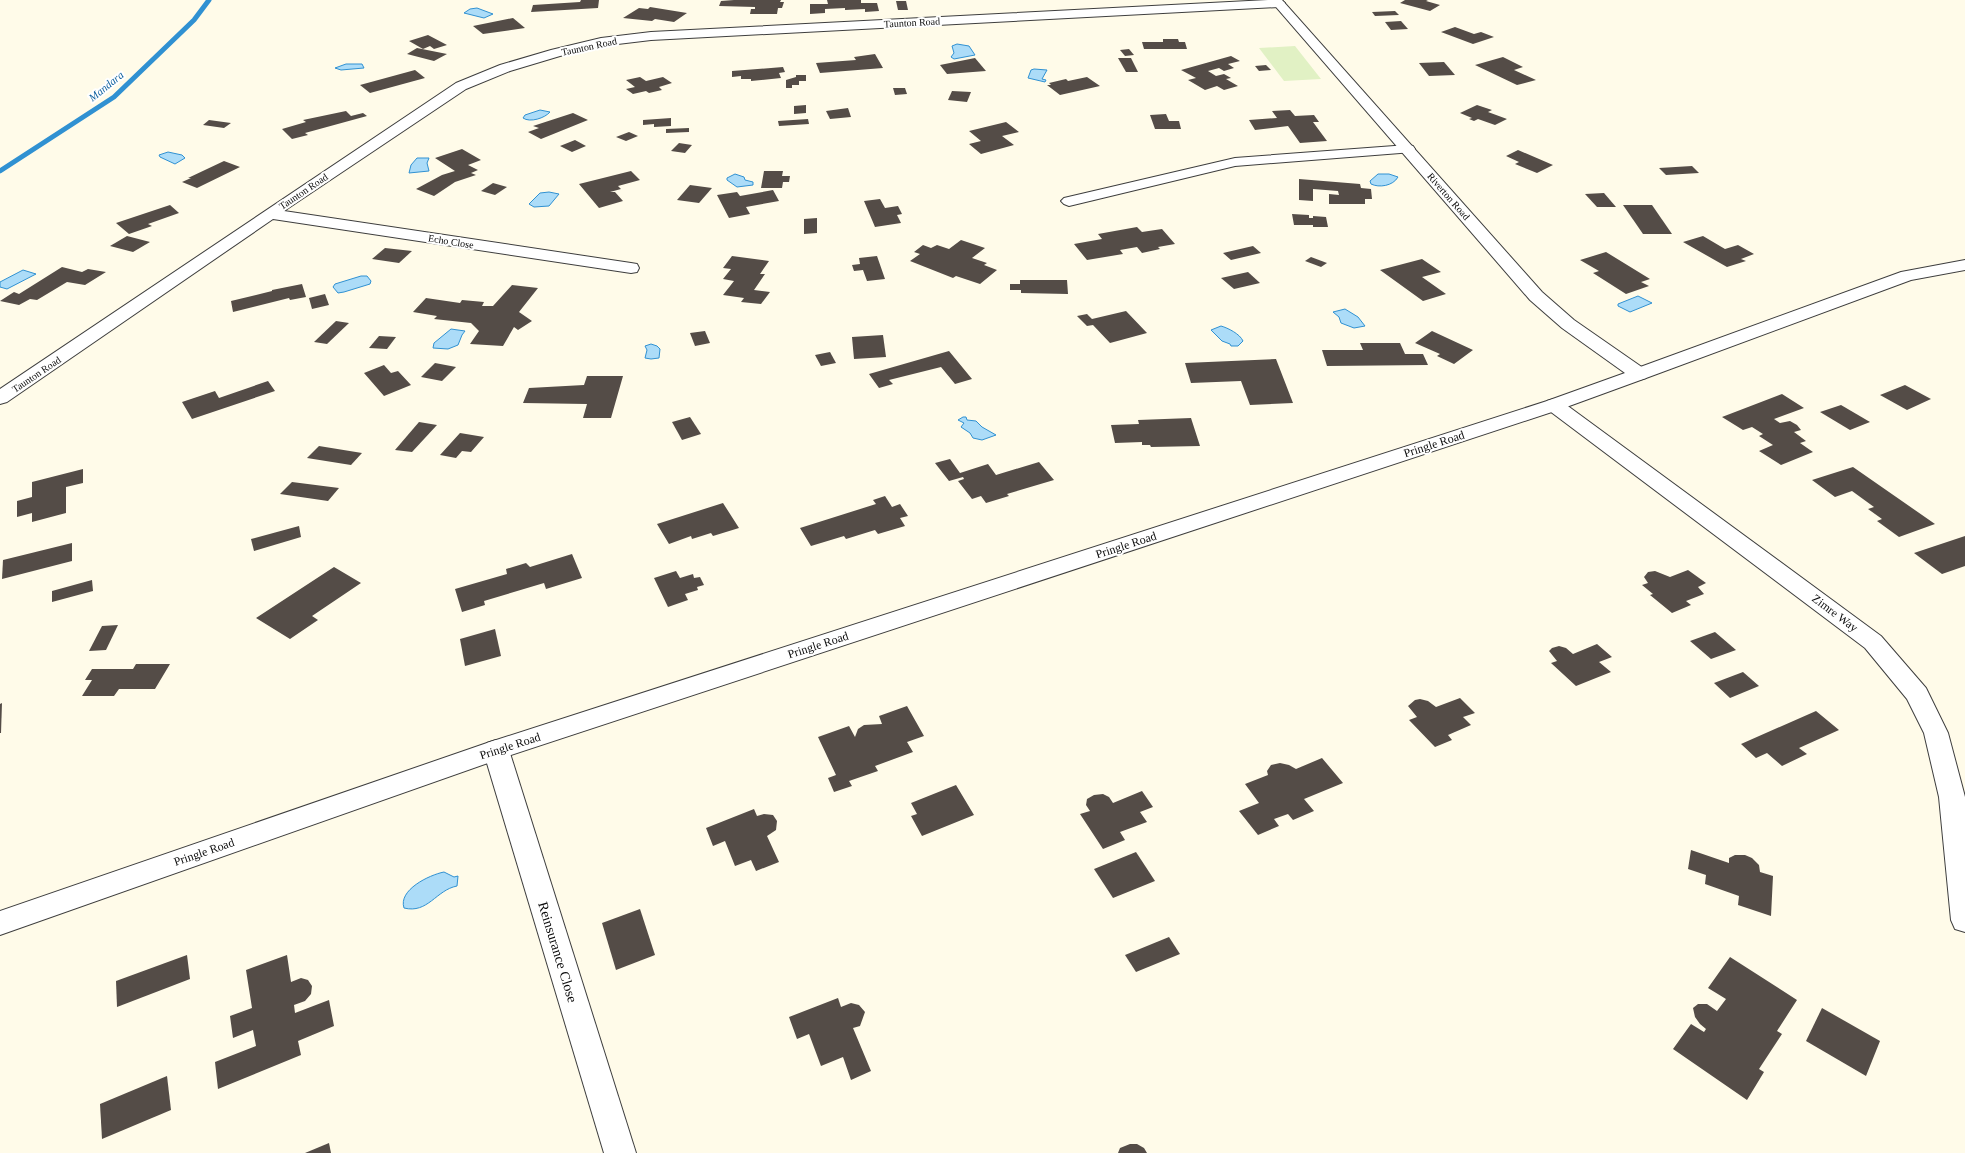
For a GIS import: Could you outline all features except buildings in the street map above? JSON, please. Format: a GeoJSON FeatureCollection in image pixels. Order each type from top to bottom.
{"type":"FeatureCollection","features":[{"type":"Feature","properties":{"kind":"street","name":"Riverton Road"},"geometry":{"type":"LineString","coordinates":[[1277,1],[1536,296],[1568,324],[1639,374]]}},
{"type":"Feature","properties":{"kind":"street","name":"Taunton Road"},"geometry":{"type":"LineString","coordinates":[[0,398],[461,86],[505,68],[601,42],[651,36],[1277,1]]}},
{"type":"Feature","properties":{"kind":"street"},"geometry":{"type":"LineString","coordinates":[[1069,201],[1235,162],[1408,150]]}},
{"type":"Feature","properties":{"kind":"street","name":"Echo Close"},"geometry":{"type":"LineString","coordinates":[[270,214],[631,268]]}},
{"type":"Feature","properties":{"kind":"street","name":"Pringle Road"},"geometry":{"type":"LineString","coordinates":[[0,923],[496,750],[1554,405],[1907,276],[1965,265]]}},
{"type":"Feature","properties":{"kind":"street","name":"Zimre Way"},"geometry":{"type":"LineString","coordinates":[[1554,405],[1873,642],[1917,694],[1936,733],[1952,797],[1965,920]]}},
{"type":"Feature","properties":{"kind":"street","name":"Reinsurance Close"},"geometry":{"type":"LineString","coordinates":[[496,750],[620,1153]]}},
{"type":"Feature","properties":{"kind":"green space"},"geometry":{"type":"Polygon","coordinates":[[[1295,46],[1321,79],[1284,81],[1259,48],[1295,46]]]}},
{"type":"Feature","properties":{"kind":"water"},"geometry":{"type":"Polygon","coordinates":[[[477,8],[493,14],[484,18],[464,13],[470,9],[477,8]]]}},
{"type":"Feature","properties":{"kind":"water"},"geometry":{"type":"Polygon","coordinates":[[[957,44],[969,46],[975,55],[954,59],[951,57],[954,53],[952,46],[957,44]]]}},
{"type":"Feature","properties":{"kind":"water"},"geometry":{"type":"Polygon","coordinates":[[[346,64],[362,64],[364,68],[341,70],[335,68],[346,64]]]}},
{"type":"Feature","properties":{"kind":"water"},"geometry":{"type":"Polygon","coordinates":[[[1031,70],[1047,70],[1042,79],[1046,80],[1045,82],[1028,78],[1031,70]]]}},
{"type":"Feature","properties":{"kind":"water"},"geometry":{"type":"Polygon","coordinates":[[[540,110],[550,112],[545,116],[533,120],[523,118],[525,115],[540,110]]]}},
{"type":"Feature","properties":{"kind":"water"},"geometry":{"type":"Polygon","coordinates":[[[168,152],[182,155],[185,158],[175,164],[160,157],[159,155],[168,152]]]}},
{"type":"Feature","properties":{"kind":"water"},"geometry":{"type":"Polygon","coordinates":[[[417,158],[429,158],[427,163],[429,171],[409,173],[411,165],[417,158]]]}},
{"type":"Feature","properties":{"kind":"water"},"geometry":{"type":"Polygon","coordinates":[[[735,174],[744,177],[745,180],[753,182],[753,185],[737,187],[727,180],[727,178],[735,174]]]}},
{"type":"Feature","properties":{"kind":"water"},"geometry":{"type":"Polygon","coordinates":[[[1378,174],[1389,174],[1398,177],[1393,182],[1386,185],[1378,186],[1371,184],[1370,181],[1378,174]]]}},
{"type":"Feature","properties":{"kind":"water"},"geometry":{"type":"Polygon","coordinates":[[[549,192],[559,194],[549,206],[534,207],[529,204],[540,193],[549,192]]]}},
{"type":"Feature","properties":{"kind":"water"},"geometry":{"type":"Polygon","coordinates":[[[23,270],[36,274],[7,289],[0,287],[0,282],[23,270]]]}},
{"type":"Feature","properties":{"kind":"water"},"geometry":{"type":"Polygon","coordinates":[[[361,276],[367,276],[371,281],[370,284],[338,293],[333,287],[335,284],[361,276]]]}},
{"type":"Feature","properties":{"kind":"water"},"geometry":{"type":"Polygon","coordinates":[[[1638,296],[1652,303],[1630,312],[1618,306],[1618,304],[1638,296]]]}},
{"type":"Feature","properties":{"kind":"water"},"geometry":{"type":"Polygon","coordinates":[[[1345,309],[1358,317],[1365,326],[1354,328],[1341,323],[1339,317],[1333,312],[1345,309]]]}},
{"type":"Feature","properties":{"kind":"water"},"geometry":{"type":"Polygon","coordinates":[[[1221,326],[1237,334],[1243,341],[1238,346],[1231,346],[1230,344],[1222,341],[1211,330],[1221,326]]]}},
{"type":"Feature","properties":{"kind":"water"},"geometry":{"type":"Polygon","coordinates":[[[451,329],[465,331],[458,345],[448,349],[433,348],[434,343],[451,329]]]}},
{"type":"Feature","properties":{"kind":"water"},"geometry":{"type":"Polygon","coordinates":[[[651,344],[660,349],[659,358],[645,358],[647,350],[645,346],[651,344]]]}},
{"type":"Feature","properties":{"kind":"water"},"geometry":{"type":"Polygon","coordinates":[[[966,417],[967,420],[976,421],[982,427],[996,435],[982,440],[973,438],[970,433],[961,427],[964,423],[958,420],[966,417]]]}},
{"type":"Feature","properties":{"kind":"water"},"geometry":{"type":"Polygon","coordinates":[[[444,872],[454,877],[458,876],[457,886],[443,892],[426,905],[419,908],[404,908],[403,901],[410,889],[431,876],[444,872]]]}},
{"type":"Feature","properties":{"kind":"waterway","name":"Mandara"},"geometry":{"type":"LineString","coordinates":[[0,171],[114,97],[194,20],[209,0]]}}]}
